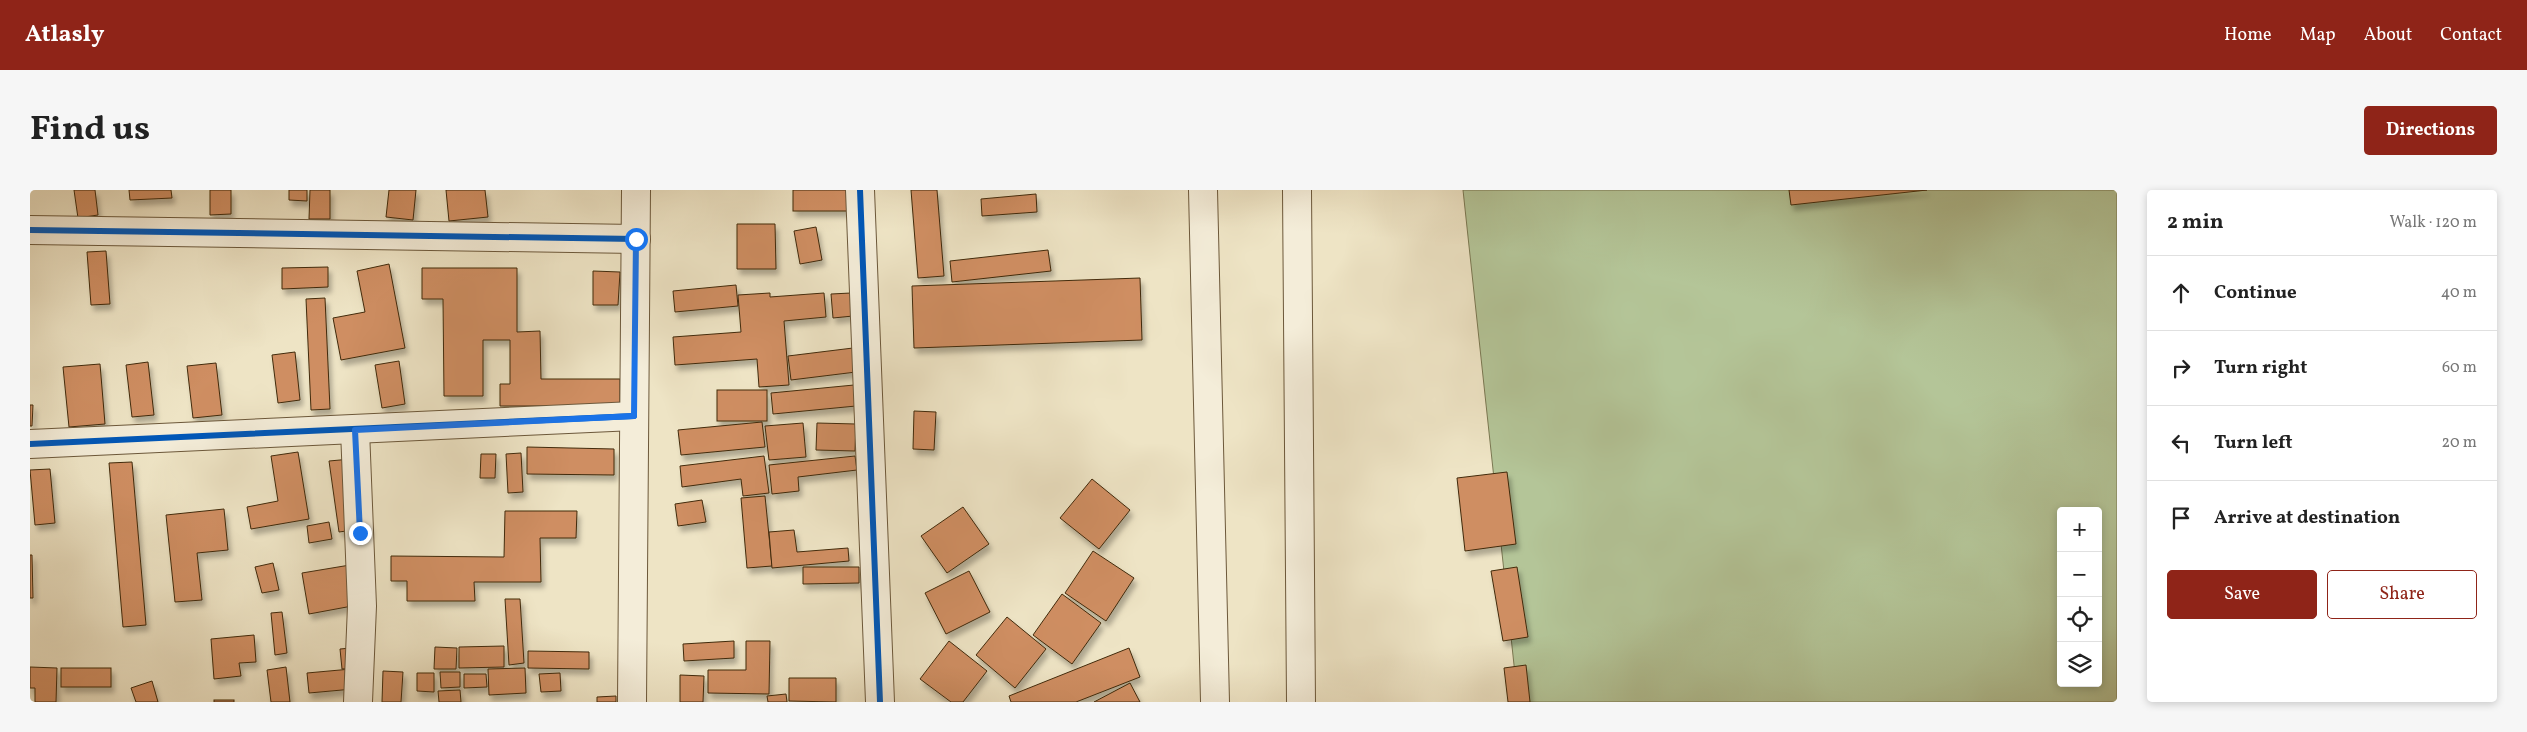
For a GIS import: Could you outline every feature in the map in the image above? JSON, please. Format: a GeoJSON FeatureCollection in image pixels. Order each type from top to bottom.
{"type":"FeatureCollection","features":[{"type":"Feature","properties":{"kind":"street"},"geometry":{"type":"LineString","coordinates":[[632,702],[636,190]]}},
{"type":"Feature","properties":{"kind":"street"},"geometry":{"type":"LineString","coordinates":[[860,190],[880,702]]}},
{"type":"Feature","properties":{"kind":"street"},"geometry":{"type":"LineString","coordinates":[[1203,190],[1215,702]]}},
{"type":"Feature","properties":{"kind":"street"},"geometry":{"type":"LineString","coordinates":[[1297,190],[1301,702]]}},
{"type":"Feature","properties":{"kind":"street"},"geometry":{"type":"LineString","coordinates":[[30,230],[636,239]]}},
{"type":"Feature","properties":{"kind":"street"},"geometry":{"type":"LineString","coordinates":[[30,444],[634,416]]}},
{"type":"Feature","properties":{"kind":"street"},"geometry":{"type":"LineString","coordinates":[[355,430],[362,606],[358,702]]}},
{"type":"Feature","properties":{"kind":"green space"},"geometry":{"type":"Polygon","coordinates":[[[1463,190],[2117,190],[2117,702],[1518,702],[1463,190]]]}},
{"type":"Feature","properties":{"kind":"building"},"geometry":{"type":"Polygon","coordinates":[[[74,190],[95,190],[98,215],[78,218],[74,190]]]}},
{"type":"Feature","properties":{"kind":"building"},"geometry":{"type":"Polygon","coordinates":[[[129,190],[171,190],[172,198],[130,200],[129,190]]]}},
{"type":"Feature","properties":{"kind":"building"},"geometry":{"type":"Polygon","coordinates":[[[210,190],[231,190],[231,214],[210,215],[210,190]]]}},
{"type":"Feature","properties":{"kind":"building"},"geometry":{"type":"Polygon","coordinates":[[[289,190],[307,190],[307,201],[289,200],[289,190]]]}},
{"type":"Feature","properties":{"kind":"building"},"geometry":{"type":"Polygon","coordinates":[[[310,190],[330,190],[330,219],[309,219],[310,190]]]}},
{"type":"Feature","properties":{"kind":"building"},"geometry":{"type":"Polygon","coordinates":[[[389,190],[416,190],[413,220],[386,217],[389,190]]]}},
{"type":"Feature","properties":{"kind":"building"},"geometry":{"type":"Polygon","coordinates":[[[446,190],[485,190],[488,217],[449,221],[446,190]]]}},
{"type":"Feature","properties":{"kind":"building"},"geometry":{"type":"Polygon","coordinates":[[[793,190],[852,190],[852,211],[793,211],[793,190]]]}},
{"type":"Feature","properties":{"kind":"building"},"geometry":{"type":"Polygon","coordinates":[[[911,190],[937,190],[944,276],[918,278],[911,190]]]}},
{"type":"Feature","properties":{"kind":"building"},"geometry":{"type":"Polygon","coordinates":[[[1789,190],[1927,190],[1791,205],[1789,190]]]}},
{"type":"Feature","properties":{"kind":"building"},"geometry":{"type":"Polygon","coordinates":[[[1036,194],[1037,212],[982,216],[981,199],[1036,194]]]}},
{"type":"Feature","properties":{"kind":"building"},"geometry":{"type":"Polygon","coordinates":[[[737,224],[775,224],[776,269],[737,269],[737,224]]]}},
{"type":"Feature","properties":{"kind":"building"},"geometry":{"type":"Polygon","coordinates":[[[816,227],[822,260],[800,264],[794,231],[816,227]]]}},
{"type":"Feature","properties":{"kind":"building"},"geometry":{"type":"Polygon","coordinates":[[[1048,250],[1051,271],[952,282],[950,261],[1048,250]]]}},
{"type":"Feature","properties":{"kind":"building"},"geometry":{"type":"Polygon","coordinates":[[[106,251],[110,304],[91,305],[87,252],[106,251]]]}},
{"type":"Feature","properties":{"kind":"building"},"geometry":{"type":"Polygon","coordinates":[[[389,264],[405,348],[341,360],[333,318],[365,312],[357,271],[389,264]]]}},
{"type":"Feature","properties":{"kind":"building"},"geometry":{"type":"Polygon","coordinates":[[[328,267],[328,287],[282,289],[282,268],[328,267]]]}},
{"type":"Feature","properties":{"kind":"building"},"geometry":{"type":"Polygon","coordinates":[[[422,268],[517,268],[517,332],[540,331],[541,379],[620,379],[620,406],[500,406],[500,384],[510,384],[510,340],[483,340],[483,396],[444,396],[443,299],[422,299],[422,268]]]}},
{"type":"Feature","properties":{"kind":"building"},"geometry":{"type":"Polygon","coordinates":[[[593,271],[620,272],[618,305],[593,305],[593,271]]]}},
{"type":"Feature","properties":{"kind":"building"},"geometry":{"type":"Polygon","coordinates":[[[1140,278],[1142,340],[914,348],[912,286],[1140,278]]]}},
{"type":"Feature","properties":{"kind":"building"},"geometry":{"type":"Polygon","coordinates":[[[736,285],[738,306],[675,312],[673,291],[736,285]]]}},
{"type":"Feature","properties":{"kind":"building"},"geometry":{"type":"Polygon","coordinates":[[[770,293],[770,297],[824,293],[826,317],[784,321],[789,385],[759,387],[757,359],[675,365],[673,337],[741,332],[738,295],[770,293]]]}},
{"type":"Feature","properties":{"kind":"building"},"geometry":{"type":"Polygon","coordinates":[[[851,293],[853,316],[833,318],[831,294],[851,293]]]}},
{"type":"Feature","properties":{"kind":"building"},"geometry":{"type":"Polygon","coordinates":[[[325,298],[330,409],[311,410],[306,299],[325,298]]]}},
{"type":"Feature","properties":{"kind":"building"},"geometry":{"type":"Polygon","coordinates":[[[853,348],[856,372],[791,380],[788,356],[853,348]]]}},
{"type":"Feature","properties":{"kind":"building"},"geometry":{"type":"Polygon","coordinates":[[[295,352],[300,400],[278,403],[272,355],[295,352]]]}},
{"type":"Feature","properties":{"kind":"building"},"geometry":{"type":"Polygon","coordinates":[[[399,361],[405,404],[382,408],[375,365],[399,361]]]}},
{"type":"Feature","properties":{"kind":"building"},"geometry":{"type":"Polygon","coordinates":[[[148,362],[154,415],[132,417],[126,365],[148,362]]]}},
{"type":"Feature","properties":{"kind":"building"},"geometry":{"type":"Polygon","coordinates":[[[216,363],[222,415],[193,418],[187,366],[216,363]]]}},
{"type":"Feature","properties":{"kind":"building"},"geometry":{"type":"Polygon","coordinates":[[[100,364],[105,424],[69,427],[63,367],[100,364]]]}},
{"type":"Feature","properties":{"kind":"building"},"geometry":{"type":"Polygon","coordinates":[[[854,385],[856,406],[773,414],[771,393],[854,385]]]}},
{"type":"Feature","properties":{"kind":"building"},"geometry":{"type":"Polygon","coordinates":[[[717,390],[767,390],[767,421],[717,421],[717,390]]]}},
{"type":"Feature","properties":{"kind":"building"},"geometry":{"type":"Polygon","coordinates":[[[30,405],[33,405],[32,426],[30,426],[30,405]]]}},
{"type":"Feature","properties":{"kind":"building"},"geometry":{"type":"Polygon","coordinates":[[[914,411],[936,412],[934,450],[913,449],[914,411]]]}},
{"type":"Feature","properties":{"kind":"building"},"geometry":{"type":"Polygon","coordinates":[[[762,422],[765,447],[681,455],[678,430],[762,422]]]}},
{"type":"Feature","properties":{"kind":"building"},"geometry":{"type":"Polygon","coordinates":[[[803,423],[806,457],[769,460],[765,426],[803,423]]]}},
{"type":"Feature","properties":{"kind":"building"},"geometry":{"type":"Polygon","coordinates":[[[817,423],[856,424],[855,451],[816,450],[817,423]]]}},
{"type":"Feature","properties":{"kind":"building"},"geometry":{"type":"Polygon","coordinates":[[[527,447],[614,449],[614,475],[527,474],[527,447]]]}},
{"type":"Feature","properties":{"kind":"building"},"geometry":{"type":"Polygon","coordinates":[[[298,452],[309,519],[251,529],[247,507],[278,501],[271,456],[298,452]]]}},
{"type":"Feature","properties":{"kind":"building"},"geometry":{"type":"Polygon","coordinates":[[[521,453],[523,492],[508,493],[506,454],[521,453]]]}},
{"type":"Feature","properties":{"kind":"building"},"geometry":{"type":"Polygon","coordinates":[[[481,454],[496,454],[495,478],[480,478],[481,454]]]}},
{"type":"Feature","properties":{"kind":"building"},"geometry":{"type":"Polygon","coordinates":[[[764,456],[769,493],[743,496],[741,479],[682,487],[680,466],[764,456]]]}},
{"type":"Feature","properties":{"kind":"building"},"geometry":{"type":"Polygon","coordinates":[[[855,456],[857,470],[798,477],[799,491],[772,494],[769,465],[855,456]]]}},
{"type":"Feature","properties":{"kind":"building"},"geometry":{"type":"Polygon","coordinates":[[[351,459],[360,529],[339,532],[329,461],[351,459]]]}},
{"type":"Feature","properties":{"kind":"building"},"geometry":{"type":"Polygon","coordinates":[[[132,462],[146,625],[123,627],[109,463],[132,462]]]}},
{"type":"Feature","properties":{"kind":"building"},"geometry":{"type":"Polygon","coordinates":[[[50,469],[55,523],[35,525],[30,470],[50,469]]]}},
{"type":"Feature","properties":{"kind":"building"},"geometry":{"type":"Polygon","coordinates":[[[1507,472],[1516,544],[1465,551],[1457,478],[1507,472]]]}},
{"type":"Feature","properties":{"kind":"building"},"geometry":{"type":"Polygon","coordinates":[[[1092,479],[1130,510],[1099,549],[1060,518],[1092,479]]]}},
{"type":"Feature","properties":{"kind":"building"},"geometry":{"type":"Polygon","coordinates":[[[765,496],[772,566],[747,568],[741,498],[765,496]]]}},
{"type":"Feature","properties":{"kind":"building"},"geometry":{"type":"Polygon","coordinates":[[[702,500],[706,522],[678,526],[675,504],[702,500]]]}},
{"type":"Feature","properties":{"kind":"building"},"geometry":{"type":"Polygon","coordinates":[[[963,507],[989,544],[947,573],[921,536],[963,507]]]}},
{"type":"Feature","properties":{"kind":"building"},"geometry":{"type":"Polygon","coordinates":[[[224,509],[228,550],[197,553],[202,600],[175,602],[166,515],[224,509]]]}},
{"type":"Feature","properties":{"kind":"building"},"geometry":{"type":"Polygon","coordinates":[[[505,511],[577,511],[576,538],[540,538],[541,582],[474,582],[475,601],[407,601],[407,581],[391,581],[391,556],[504,557],[505,511]]]}},
{"type":"Feature","properties":{"kind":"building"},"geometry":{"type":"Polygon","coordinates":[[[329,522],[332,539],[309,543],[307,526],[329,522]]]}},
{"type":"Feature","properties":{"kind":"building"},"geometry":{"type":"Polygon","coordinates":[[[794,530],[797,552],[848,548],[849,561],[772,568],[769,532],[794,530]]]}},
{"type":"Feature","properties":{"kind":"building"},"geometry":{"type":"Polygon","coordinates":[[[1093,551],[1134,578],[1106,621],[1065,593],[1093,551]]]}},
{"type":"Feature","properties":{"kind":"building"},"geometry":{"type":"Polygon","coordinates":[[[30,555],[32,555],[33,598],[30,598],[30,555]]]}},
{"type":"Feature","properties":{"kind":"building"},"geometry":{"type":"Polygon","coordinates":[[[273,563],[279,590],[262,593],[255,567],[273,563]]]}},
{"type":"Feature","properties":{"kind":"building"},"geometry":{"type":"Polygon","coordinates":[[[356,564],[363,604],[309,614],[302,573],[356,564]]]}},
{"type":"Feature","properties":{"kind":"building"},"geometry":{"type":"Polygon","coordinates":[[[803,567],[859,567],[859,583],[803,584],[803,567]]]}},
{"type":"Feature","properties":{"kind":"building"},"geometry":{"type":"Polygon","coordinates":[[[1517,567],[1528,637],[1503,641],[1491,571],[1517,567]]]}},
{"type":"Feature","properties":{"kind":"building"},"geometry":{"type":"Polygon","coordinates":[[[969,571],[990,612],[946,634],[925,593],[969,571]]]}},
{"type":"Feature","properties":{"kind":"building"},"geometry":{"type":"Polygon","coordinates":[[[1062,594],[1101,623],[1072,664],[1033,635],[1062,594]]]}},
{"type":"Feature","properties":{"kind":"building"},"geometry":{"type":"Polygon","coordinates":[[[505,599],[520,599],[524,663],[509,665],[505,599]]]}},
{"type":"Feature","properties":{"kind":"building"},"geometry":{"type":"Polygon","coordinates":[[[282,612],[287,653],[275,655],[271,613],[282,612]]]}},
{"type":"Feature","properties":{"kind":"building"},"geometry":{"type":"Polygon","coordinates":[[[1007,617],[1046,649],[1015,688],[976,655],[1007,617]]]}},
{"type":"Feature","properties":{"kind":"building"},"geometry":{"type":"Polygon","coordinates":[[[254,635],[256,662],[239,663],[241,676],[214,679],[211,639],[254,635]]]}},
{"type":"Feature","properties":{"kind":"building"},"geometry":{"type":"Polygon","coordinates":[[[734,641],[734,658],[684,661],[683,644],[734,641]]]}},
{"type":"Feature","properties":{"kind":"building"},"geometry":{"type":"Polygon","coordinates":[[[746,641],[770,641],[769,694],[708,693],[708,670],[746,670],[746,641]]]}},
{"type":"Feature","properties":{"kind":"building"},"geometry":{"type":"Polygon","coordinates":[[[949,641],[987,671],[963,702],[951,702],[920,679],[949,641]]]}},
{"type":"Feature","properties":{"kind":"building"},"geometry":{"type":"Polygon","coordinates":[[[504,646],[504,667],[459,668],[459,647],[504,646]]]}},
{"type":"Feature","properties":{"kind":"building"},"geometry":{"type":"Polygon","coordinates":[[[362,647],[363,667],[342,669],[340,649],[362,647]]]}},
{"type":"Feature","properties":{"kind":"building"},"geometry":{"type":"Polygon","coordinates":[[[435,647],[457,648],[456,669],[434,669],[435,647]]]}},
{"type":"Feature","properties":{"kind":"building"},"geometry":{"type":"Polygon","coordinates":[[[1129,648],[1140,677],[1076,702],[1011,702],[1009,696],[1129,648]]]}},
{"type":"Feature","properties":{"kind":"building"},"geometry":{"type":"Polygon","coordinates":[[[528,651],[589,652],[589,669],[528,668],[528,651]]]}},
{"type":"Feature","properties":{"kind":"building"},"geometry":{"type":"Polygon","coordinates":[[[1526,665],[1530,702],[1508,702],[1504,668],[1526,665]]]}},
{"type":"Feature","properties":{"kind":"building"},"geometry":{"type":"Polygon","coordinates":[[[30,667],[57,668],[56,702],[35,702],[35,688],[30,688],[30,667]]]}},
{"type":"Feature","properties":{"kind":"building"},"geometry":{"type":"Polygon","coordinates":[[[286,667],[290,702],[271,702],[267,670],[286,667]]]}},
{"type":"Feature","properties":{"kind":"building"},"geometry":{"type":"Polygon","coordinates":[[[61,668],[111,668],[111,687],[61,687],[61,668]]]}},
{"type":"Feature","properties":{"kind":"building"},"geometry":{"type":"Polygon","coordinates":[[[362,668],[364,688],[309,693],[307,673],[362,668]]]}},
{"type":"Feature","properties":{"kind":"building"},"geometry":{"type":"Polygon","coordinates":[[[525,668],[526,693],[489,695],[488,669],[525,668]]]}},
{"type":"Feature","properties":{"kind":"building"},"geometry":{"type":"Polygon","coordinates":[[[383,671],[403,672],[401,702],[382,702],[383,671]]]}},
{"type":"Feature","properties":{"kind":"building"},"geometry":{"type":"Polygon","coordinates":[[[440,672],[460,672],[460,687],[441,688],[440,672]]]}},
{"type":"Feature","properties":{"kind":"building"},"geometry":{"type":"Polygon","coordinates":[[[417,673],[434,673],[434,692],[417,691],[417,673]]]}},
{"type":"Feature","properties":{"kind":"building"},"geometry":{"type":"Polygon","coordinates":[[[560,673],[561,691],[541,692],[539,674],[560,673]]]}},
{"type":"Feature","properties":{"kind":"building"},"geometry":{"type":"Polygon","coordinates":[[[464,674],[486,674],[487,687],[464,688],[464,674]]]}},
{"type":"Feature","properties":{"kind":"building"},"geometry":{"type":"Polygon","coordinates":[[[680,675],[704,676],[703,702],[680,702],[680,675]]]}},
{"type":"Feature","properties":{"kind":"building"},"geometry":{"type":"Polygon","coordinates":[[[789,678],[836,678],[836,702],[789,701],[789,678]]]}},
{"type":"Feature","properties":{"kind":"building"},"geometry":{"type":"Polygon","coordinates":[[[152,681],[158,702],[136,702],[131,688],[152,681]]]}},
{"type":"Feature","properties":{"kind":"building"},"geometry":{"type":"Polygon","coordinates":[[[1130,683],[1140,702],[1094,702],[1130,683]]]}},
{"type":"Feature","properties":{"kind":"building"},"geometry":{"type":"Polygon","coordinates":[[[460,690],[461,702],[439,702],[438,691],[460,690]]]}},
{"type":"Feature","properties":{"kind":"building"},"geometry":{"type":"Polygon","coordinates":[[[786,694],[787,702],[768,702],[767,696],[786,694]]]}},
{"type":"Feature","properties":{"kind":"building"},"geometry":{"type":"Polygon","coordinates":[[[616,696],[616,702],[597,702],[597,697],[616,696]]]}},
{"type":"Feature","properties":{"kind":"building"},"geometry":{"type":"Polygon","coordinates":[[[214,700],[234,700],[234,702],[214,702],[214,700]]]}},
{"type":"Feature","properties":{"kind":"cycle path"},"geometry":{"type":"LineString","coordinates":[[860,190],[880,702]]}},
{"type":"Feature","properties":{"kind":"cycle path"},"geometry":{"type":"LineString","coordinates":[[30,230],[636,239]]}},
{"type":"Feature","properties":{"kind":"cycle path"},"geometry":{"type":"LineString","coordinates":[[30,444],[634,416]]}},
{"type":"Feature","properties":{"kind":"route"},"geometry":{"type":"LineString","coordinates":[[360,533],[355,430],[634,416],[636,239]]}}]}
